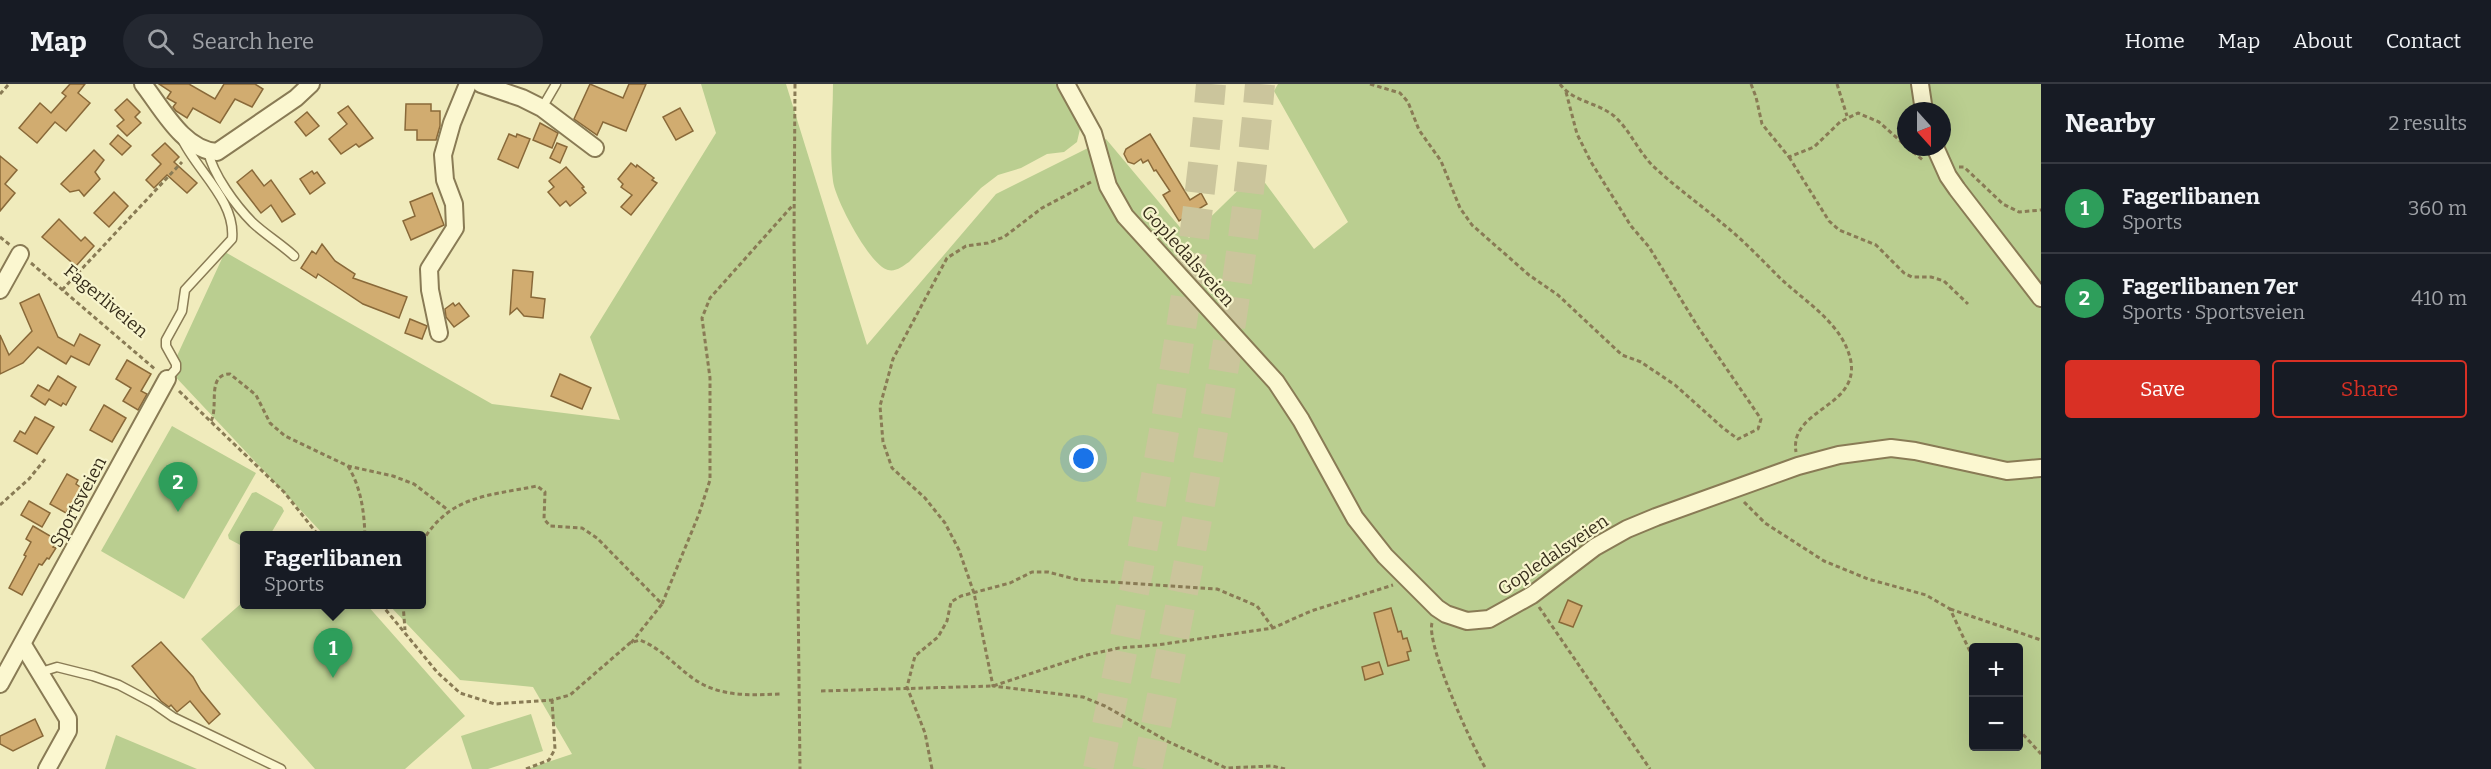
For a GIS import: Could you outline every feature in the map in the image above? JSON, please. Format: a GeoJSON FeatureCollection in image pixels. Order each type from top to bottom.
{"type":"FeatureCollection","features":[{"type":"Feature","properties":{"kind":"street"},"geometry":{"type":"LineString","coordinates":[[143,84],[178,130],[208,152],[217,152],[228,146],[296,98],[310,84]]}},
{"type":"Feature","properties":{"kind":"street"},"geometry":{"type":"LineString","coordinates":[[439,333],[430,290],[429,269],[455,228],[454,204],[445,180],[443,155],[452,123],[468,84]]}},
{"type":"Feature","properties":{"kind":"street"},"geometry":{"type":"LineString","coordinates":[[481,84],[522,98],[542,108],[595,148]]}},
{"type":"Feature","properties":{"kind":"street","name":"Gopledalsveien"},"geometry":{"type":"LineString","coordinates":[[1066,84],[1093,133],[1113,195],[1137,231],[1276,382],[1301,420],[1355,518],[1385,556],[1437,608],[1446,614],[1467,621],[1489,619],[1532,595],[1595,547],[1628,529],[1798,466],[1839,455],[1891,448],[1936,455],[2007,471],[2041,468]]}},
{"type":"Feature","properties":{"kind":"street"},"geometry":{"type":"LineString","coordinates":[[1920,84],[1923,102]]}},
{"type":"Feature","properties":{"kind":"street"},"geometry":{"type":"LineString","coordinates":[[1939,156],[1957,189],[2041,298]]}},
{"type":"Feature","properties":{"kind":"street"},"geometry":{"type":"LineString","coordinates":[[0,290],[20,254]]}},
{"type":"Feature","properties":{"kind":"street","name":"Sportsveien"},"geometry":{"type":"LineString","coordinates":[[0,684],[166,379]]}},
{"type":"Feature","properties":{"kind":"street"},"geometry":{"type":"LineString","coordinates":[[23,645],[68,719],[68,731],[47,769]]}},
{"type":"Feature","properties":{"kind":"lane"},"geometry":{"type":"LineString","coordinates":[[542,108],[556,84]]}},
{"type":"Feature","properties":{"kind":"lane"},"geometry":{"type":"LineString","coordinates":[[166,379],[176,369],[176,364],[166,346],[166,340],[182,311],[185,290],[232,239],[233,229],[221,199],[190,154],[178,130]]}},
{"type":"Feature","properties":{"kind":"lane"},"geometry":{"type":"LineString","coordinates":[[208,152],[212,167],[249,218],[294,256]]}},
{"type":"Feature","properties":{"kind":"lane"},"geometry":{"type":"LineString","coordinates":[[41,672],[57,667],[119,685],[153,703],[173,717],[281,769]]}},
{"type":"Feature","properties":{"kind":"path"},"geometry":{"type":"LineString","coordinates":[[0,94],[9,84]]}},
{"type":"Feature","properties":{"kind":"path"},"geometry":{"type":"LineString","coordinates":[[795,84],[800,769]]}},
{"type":"Feature","properties":{"kind":"path"},"geometry":{"type":"LineString","coordinates":[[1370,84],[1400,93],[1408,102],[1419,130],[1441,160],[1460,208],[1472,225],[1529,275],[1558,295],[1622,355],[1648,366],[1683,392],[1723,428],[1738,438],[1744,437],[1758,429],[1761,419],[1698,327],[1649,247],[1631,226],[1591,162],[1572,120],[1566,92],[1560,84]]}},
{"type":"Feature","properties":{"kind":"path"},"geometry":{"type":"LineString","coordinates":[[1751,84],[1762,124],[1789,157],[1829,221],[1839,230],[1876,245],[1904,273],[1912,277],[1931,276],[1944,281],[1968,304]]}},
{"type":"Feature","properties":{"kind":"path"},"geometry":{"type":"LineString","coordinates":[[1838,84],[1847,116]]}},
{"type":"Feature","properties":{"kind":"path"},"geometry":{"type":"LineString","coordinates":[[1566,92],[1613,115],[1652,165],[1766,262],[1823,316],[1845,343],[1851,364],[1848,385],[1832,403],[1817,412],[1797,432],[1794,441],[1798,466]]}},
{"type":"Feature","properties":{"kind":"path"},"geometry":{"type":"LineString","coordinates":[[1789,157],[1815,147],[1847,116],[1858,113],[1879,122],[1897,138]]}},
{"type":"Feature","properties":{"kind":"path"},"geometry":{"type":"LineString","coordinates":[[62,290],[190,154]]}},
{"type":"Feature","properties":{"kind":"path"},"geometry":{"type":"LineString","coordinates":[[1944,169],[1964,167],[2003,204],[2019,212],[2041,210]]}},
{"type":"Feature","properties":{"kind":"path"},"geometry":{"type":"LineString","coordinates":[[993,686],[974,593],[959,550],[945,523],[925,498],[892,468],[883,441],[880,406],[893,359],[947,258],[966,246],[988,243],[1004,237],[1042,208],[1105,175]]}},
{"type":"Feature","properties":{"kind":"path"},"geometry":{"type":"LineString","coordinates":[[385,609],[437,672],[460,693],[495,704],[552,700],[570,695],[582,687],[630,643],[662,604],[699,514],[710,480],[710,378],[702,318],[710,298],[795,204]]}},
{"type":"Feature","properties":{"kind":"path","name":"Fagerliveien"},"geometry":{"type":"LineString","coordinates":[[0,237],[166,379],[284,492],[315,531]]}},
{"type":"Feature","properties":{"kind":"path"},"geometry":{"type":"LineString","coordinates":[[211,422],[216,406],[214,385],[218,378],[224,374],[230,374],[256,395],[275,430],[348,466],[393,476],[414,484],[449,510]]}},
{"type":"Feature","properties":{"kind":"path"},"geometry":{"type":"LineString","coordinates":[[0,505],[29,479],[46,458]]}},
{"type":"Feature","properties":{"kind":"path"},"geometry":{"type":"LineString","coordinates":[[348,466],[357,481],[363,504],[365,531]]}},
{"type":"Feature","properties":{"kind":"path"},"geometry":{"type":"LineString","coordinates":[[426,535],[449,510],[466,501],[537,486],[545,492],[544,519],[550,526],[582,528],[597,538],[662,604]]}},
{"type":"Feature","properties":{"kind":"path"},"geometry":{"type":"LineString","coordinates":[[1734,489],[1765,523],[1824,561],[1869,579],[1926,595],[1950,609],[2041,640]]}},
{"type":"Feature","properties":{"kind":"path"},"geometry":{"type":"LineString","coordinates":[[932,769],[925,733],[907,687],[915,656],[938,637],[947,621],[951,602],[961,596],[1010,583],[1032,572],[1079,580],[1217,589],[1257,606],[1274,628]]}},
{"type":"Feature","properties":{"kind":"path"},"geometry":{"type":"LineString","coordinates":[[993,686],[1097,652],[1274,628],[1311,611],[1390,585],[1396,586]]}},
{"type":"Feature","properties":{"kind":"path"},"geometry":{"type":"LineString","coordinates":[[1532,595],[1650,769]]}},
{"type":"Feature","properties":{"kind":"path"},"geometry":{"type":"LineString","coordinates":[[1437,608],[1430,631],[1463,723],[1486,769]]}},
{"type":"Feature","properties":{"kind":"path"},"geometry":{"type":"LineString","coordinates":[[403,609],[405,631]]}},
{"type":"Feature","properties":{"kind":"path"},"geometry":{"type":"LineString","coordinates":[[1950,609],[1969,649]]}},
{"type":"Feature","properties":{"kind":"path"},"geometry":{"type":"LineString","coordinates":[[630,643],[640,640],[650,644],[701,683],[725,693],[782,694]]}},
{"type":"Feature","properties":{"kind":"path"},"geometry":{"type":"LineString","coordinates":[[821,691],[993,686],[1083,697],[1105,706],[1169,742],[1226,768],[1272,766],[1286,769]]}},
{"type":"Feature","properties":{"kind":"path"},"geometry":{"type":"LineString","coordinates":[[526,769],[549,760],[555,749],[552,700]]}},
{"type":"Feature","properties":{"kind":"path"},"geometry":{"type":"LineString","coordinates":[[2023,734],[2041,754]]}},
{"type":"Feature","properties":{"kind":"green space"},"geometry":{"type":"Polygon","coordinates":[[[701,84],[786,84],[867,345],[996,194],[1106,139],[1189,238],[1257,172],[1314,249],[1348,222],[1274,91],[1278,84],[2041,84],[2041,769],[527,769],[572,754],[533,687],[460,680],[393,609],[426,609],[426,531],[320,531],[170,371],[225,252],[492,404],[620,420],[590,337],[716,133],[701,84]]]}},
{"type":"Feature","properties":{"kind":"green space"},"geometry":{"type":"Polygon","coordinates":[[[833,84],[1057,84],[1080,129],[1077,142],[1064,152],[1047,154],[1021,168],[998,175],[981,188],[909,262],[897,269],[888,270],[872,257],[863,245],[835,190],[831,157],[833,84]]]}},
{"type":"Feature","properties":{"kind":"green space"},"geometry":{"type":"Polygon","coordinates":[[[172,426],[256,473],[184,599],[101,551],[172,426]]]}},
{"type":"Feature","properties":{"kind":"green space"},"geometry":{"type":"Polygon","coordinates":[[[256,492],[282,507],[284,511],[272,531],[240,531],[240,545],[229,539],[228,535],[252,493],[256,492]]]}},
{"type":"Feature","properties":{"kind":"green space"},"geometry":{"type":"Polygon","coordinates":[[[240,605],[240,609],[371,609],[465,716],[405,769],[315,769],[201,639],[240,605]]]}},
{"type":"Feature","properties":{"kind":"green space"},"geometry":{"type":"Polygon","coordinates":[[[531,714],[543,751],[488,769],[472,769],[461,736],[531,714]]]}},
{"type":"Feature","properties":{"kind":"green space"},"geometry":{"type":"Polygon","coordinates":[[[116,735],[197,769],[105,769],[116,735]]]}},
{"type":"Feature","properties":{"kind":"building"},"geometry":{"type":"Polygon","coordinates":[[[70,84],[85,84],[78,93],[90,103],[66,131],[55,122],[37,143],[19,128],[40,103],[51,113],[66,96],[62,93],[70,84]]]}},
{"type":"Feature","properties":{"kind":"building"},"geometry":{"type":"Polygon","coordinates":[[[159,84],[189,84],[215,99],[224,84],[255,84],[263,89],[252,107],[235,99],[220,123],[193,108],[187,118],[176,111],[173,107],[176,103],[167,98],[171,92],[159,84]]]}},
{"type":"Feature","properties":{"kind":"building"},"geometry":{"type":"Polygon","coordinates":[[[590,84],[623,98],[629,84],[646,84],[626,131],[603,122],[597,135],[574,119],[590,84]]]}},
{"type":"Feature","properties":{"kind":"building"},"geometry":{"type":"Polygon","coordinates":[[[127,99],[140,112],[135,117],[141,123],[127,136],[117,126],[124,120],[115,110],[127,99]]]}},
{"type":"Feature","properties":{"kind":"building"},"geometry":{"type":"Polygon","coordinates":[[[406,104],[431,104],[431,111],[440,111],[440,126],[436,140],[417,140],[417,130],[405,130],[406,104]]]}},
{"type":"Feature","properties":{"kind":"building"},"geometry":{"type":"Polygon","coordinates":[[[348,106],[373,138],[359,147],[356,144],[341,154],[329,139],[347,124],[338,113],[348,106]]]}},
{"type":"Feature","properties":{"kind":"building"},"geometry":{"type":"Polygon","coordinates":[[[680,108],[693,131],[676,140],[663,117],[680,108]]]}},
{"type":"Feature","properties":{"kind":"building"},"geometry":{"type":"Polygon","coordinates":[[[307,112],[319,126],[306,136],[295,122],[307,112]]]}},
{"type":"Feature","properties":{"kind":"building"},"geometry":{"type":"Polygon","coordinates":[[[540,123],[558,133],[552,148],[533,140],[540,123]]]}},
{"type":"Feature","properties":{"kind":"building"},"geometry":{"type":"Polygon","coordinates":[[[509,134],[516,137],[517,134],[530,139],[518,168],[498,159],[509,134]]]}},
{"type":"Feature","properties":{"kind":"building"},"geometry":{"type":"Polygon","coordinates":[[[1150,134],[1190,200],[1201,193],[1207,204],[1179,221],[1163,195],[1170,191],[1148,160],[1143,163],[1141,159],[1134,164],[1128,162],[1124,154],[1126,149],[1150,134]]]}},
{"type":"Feature","properties":{"kind":"building"},"geometry":{"type":"Polygon","coordinates":[[[118,135],[131,146],[122,155],[110,144],[118,135]]]}},
{"type":"Feature","properties":{"kind":"building"},"geometry":{"type":"Polygon","coordinates":[[[165,143],[179,157],[174,162],[197,183],[187,193],[167,175],[154,188],[146,180],[161,164],[152,155],[165,143]]]}},
{"type":"Feature","properties":{"kind":"building"},"geometry":{"type":"Polygon","coordinates":[[[557,143],[567,147],[560,163],[550,158],[557,143]]]}},
{"type":"Feature","properties":{"kind":"building"},"geometry":{"type":"Polygon","coordinates":[[[94,150],[104,160],[95,172],[100,179],[84,196],[79,190],[70,192],[61,184],[94,150]]]}},
{"type":"Feature","properties":{"kind":"building"},"geometry":{"type":"Polygon","coordinates":[[[0,156],[17,170],[5,184],[15,193],[0,211],[0,156]]]}},
{"type":"Feature","properties":{"kind":"building"},"geometry":{"type":"Polygon","coordinates":[[[631,163],[654,178],[652,180],[657,183],[631,215],[621,207],[632,195],[621,187],[623,184],[618,179],[631,163]]]}},
{"type":"Feature","properties":{"kind":"building"},"geometry":{"type":"Polygon","coordinates":[[[566,167],[584,187],[582,188],[586,193],[570,206],[566,201],[560,206],[548,192],[554,187],[549,181],[566,167]]]}},
{"type":"Feature","properties":{"kind":"building"},"geometry":{"type":"Polygon","coordinates":[[[252,170],[264,186],[271,180],[295,214],[282,222],[271,205],[261,213],[237,182],[252,170]]]}},
{"type":"Feature","properties":{"kind":"building"},"geometry":{"type":"Polygon","coordinates":[[[312,171],[314,174],[317,172],[325,183],[310,194],[300,179],[312,171]]]}},
{"type":"Feature","properties":{"kind":"building"},"geometry":{"type":"Polygon","coordinates":[[[114,192],[128,206],[109,227],[94,213],[114,192]]]}},
{"type":"Feature","properties":{"kind":"building"},"geometry":{"type":"Polygon","coordinates":[[[432,193],[444,225],[411,240],[403,221],[415,216],[410,202],[432,193]]]}},
{"type":"Feature","properties":{"kind":"building"},"geometry":{"type":"Polygon","coordinates":[[[59,219],[81,241],[85,237],[94,246],[76,266],[42,237],[59,219]]]}},
{"type":"Feature","properties":{"kind":"building"},"geometry":{"type":"Polygon","coordinates":[[[322,244],[335,261],[355,274],[353,278],[407,297],[399,318],[363,304],[318,274],[316,278],[301,268],[312,251],[316,254],[322,244]]]}},
{"type":"Feature","properties":{"kind":"building"},"geometry":{"type":"Polygon","coordinates":[[[513,270],[533,272],[531,297],[545,299],[543,318],[524,316],[517,308],[510,314],[513,270]]]}},
{"type":"Feature","properties":{"kind":"building"},"geometry":{"type":"Polygon","coordinates":[[[39,294],[58,337],[74,346],[80,334],[100,345],[89,365],[71,356],[66,364],[38,347],[23,363],[0,374],[0,335],[9,355],[32,331],[20,303],[39,294]]]}},
{"type":"Feature","properties":{"kind":"building"},"geometry":{"type":"Polygon","coordinates":[[[453,303],[455,306],[459,303],[469,316],[454,327],[446,317],[445,309],[453,303]]]}},
{"type":"Feature","properties":{"kind":"building"},"geometry":{"type":"Polygon","coordinates":[[[410,319],[427,326],[422,339],[405,333],[410,319]]]}},
{"type":"Feature","properties":{"kind":"building"},"geometry":{"type":"Polygon","coordinates":[[[127,360],[151,374],[141,391],[147,394],[138,410],[123,401],[131,388],[116,379],[127,360]]]}},
{"type":"Feature","properties":{"kind":"building"},"geometry":{"type":"Polygon","coordinates":[[[560,374],[591,388],[582,409],[551,396],[560,374]]]}},
{"type":"Feature","properties":{"kind":"building"},"geometry":{"type":"Polygon","coordinates":[[[58,376],[76,387],[66,405],[63,403],[61,406],[49,399],[45,405],[31,396],[38,385],[49,391],[58,376]]]}},
{"type":"Feature","properties":{"kind":"building"},"geometry":{"type":"Polygon","coordinates":[[[104,405],[126,418],[112,442],[90,430],[104,405]]]}},
{"type":"Feature","properties":{"kind":"building"},"geometry":{"type":"Polygon","coordinates":[[[35,417],[54,427],[37,454],[14,441],[20,431],[25,434],[35,417]]]}},
{"type":"Feature","properties":{"kind":"building"},"geometry":{"type":"Polygon","coordinates":[[[67,474],[78,480],[76,484],[83,489],[66,513],[50,504],[67,474]]]}},
{"type":"Feature","properties":{"kind":"building"},"geometry":{"type":"Polygon","coordinates":[[[29,501],[50,513],[42,527],[21,515],[29,501]]]}},
{"type":"Feature","properties":{"kind":"building"},"geometry":{"type":"Polygon","coordinates":[[[33,526],[57,540],[53,547],[56,548],[49,559],[47,558],[42,565],[39,564],[22,595],[9,588],[26,556],[24,555],[31,542],[26,539],[33,526]]]}},
{"type":"Feature","properties":{"kind":"building"},"geometry":{"type":"Polygon","coordinates":[[[1568,600],[1582,606],[1573,627],[1559,622],[1568,600]]]}},
{"type":"Feature","properties":{"kind":"building"},"geometry":{"type":"Polygon","coordinates":[[[1391,608],[1398,632],[1401,631],[1403,639],[1407,638],[1411,651],[1407,652],[1409,660],[1388,666],[1374,613],[1391,608]]]}},
{"type":"Feature","properties":{"kind":"building"},"geometry":{"type":"Polygon","coordinates":[[[161,642],[193,677],[220,714],[209,724],[190,701],[177,712],[171,705],[169,707],[161,701],[132,666],[161,642]]]}},
{"type":"Feature","properties":{"kind":"building"},"geometry":{"type":"Polygon","coordinates":[[[1379,662],[1383,674],[1365,680],[1362,667],[1379,662]]]}},
{"type":"Feature","properties":{"kind":"building"},"geometry":{"type":"Polygon","coordinates":[[[35,719],[43,736],[13,751],[0,744],[0,736],[35,719]]]}},
{"type":"Feature","properties":{"kind":"tunnel"},"geometry":{"type":"LineString","coordinates":[[1098,769],[1165,428],[1192,257],[1211,84]]}},
{"type":"Feature","properties":{"kind":"tunnel"},"geometry":{"type":"LineString","coordinates":[[1147,769],[1214,428],[1241,257],[1260,84]]}},
{"type":"Feature","properties":{"kind":"place","name":"Fagerlibanen 7er"},"geometry":{"type":"Point","coordinates":[178,512]}},
{"type":"Feature","properties":{"kind":"place","name":"Fagerlibanen"},"geometry":{"type":"Point","coordinates":[333,678]}}]}
